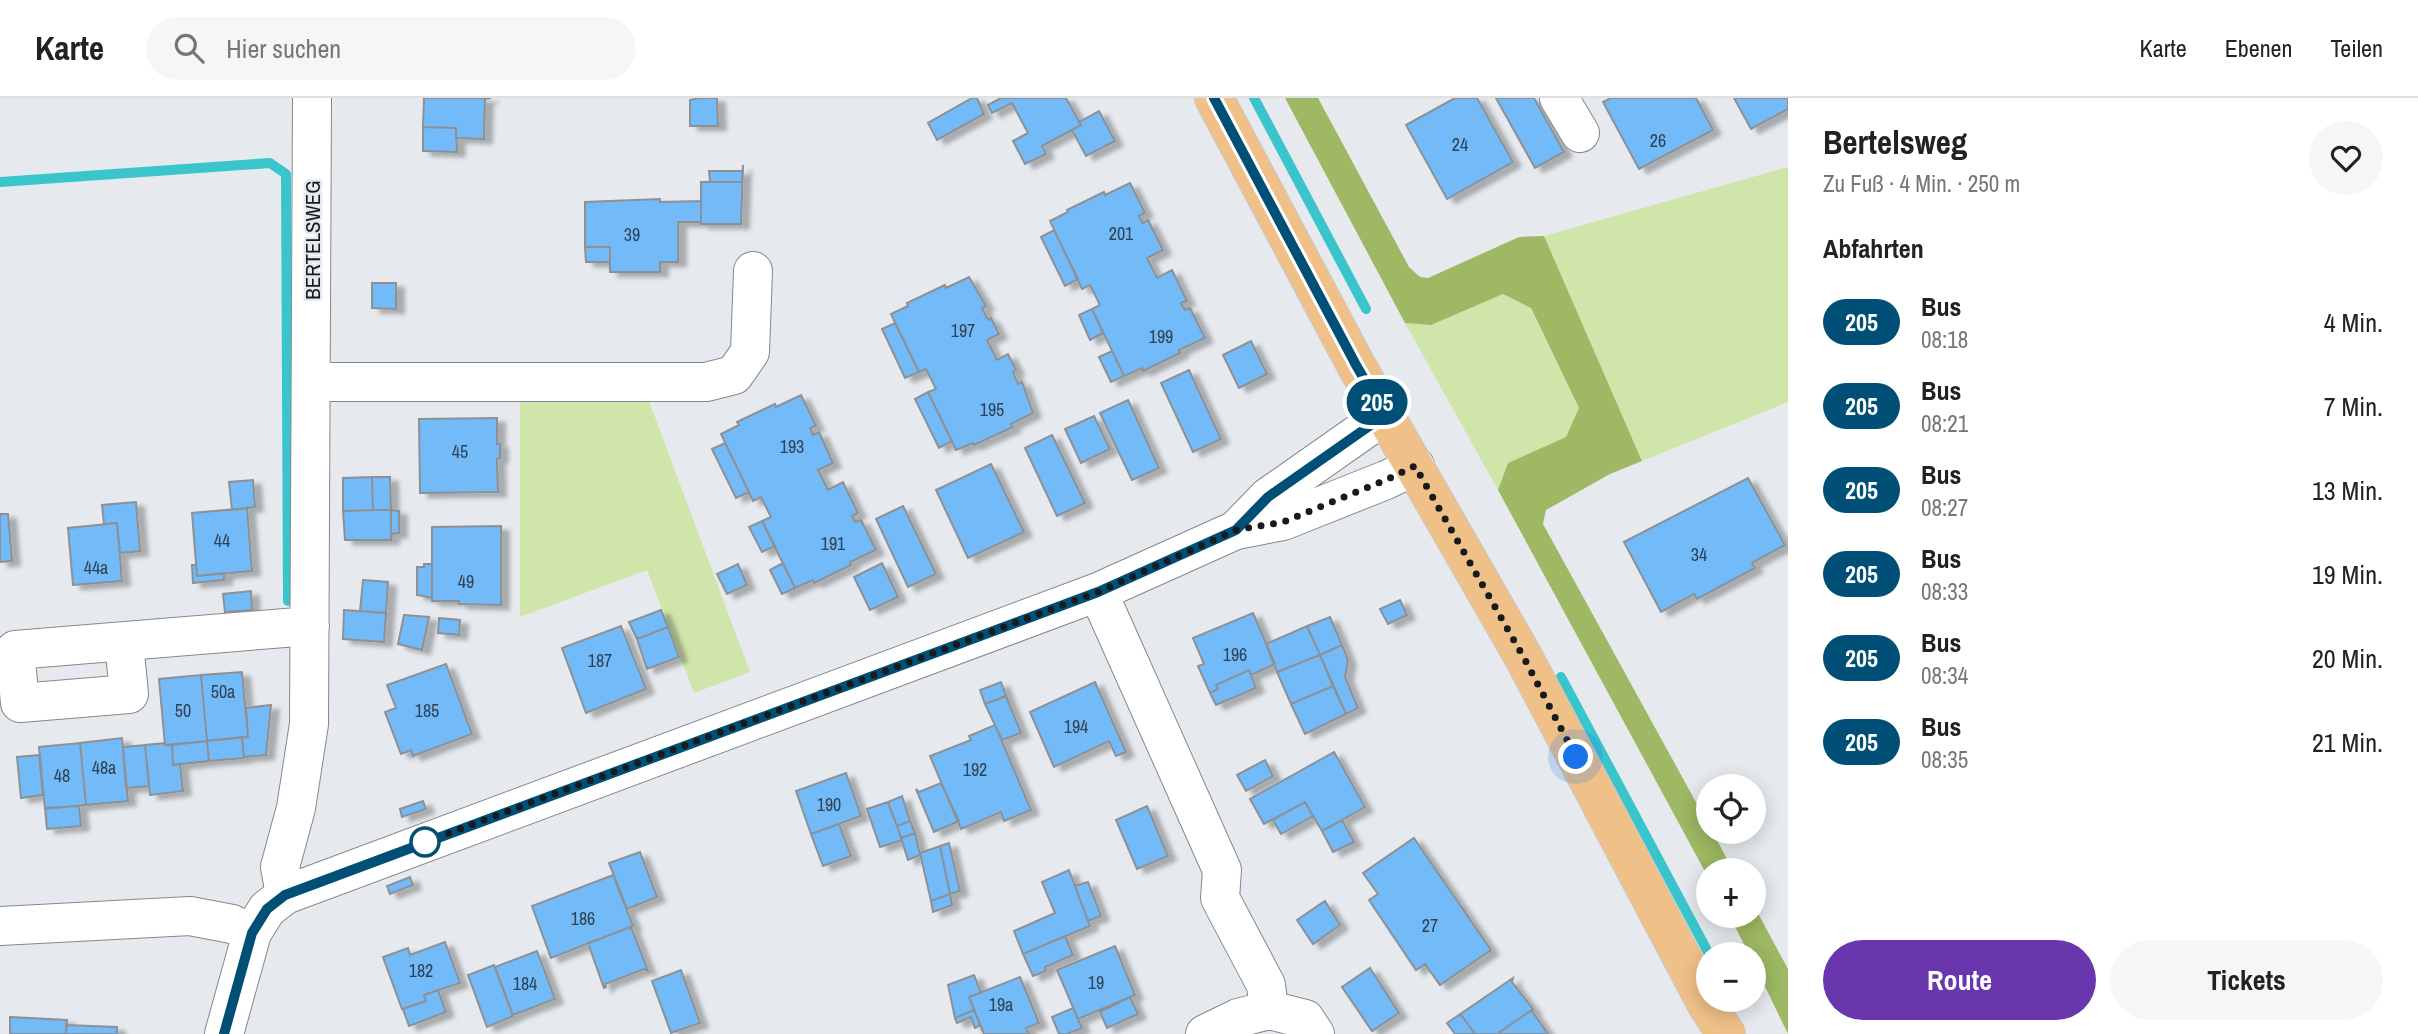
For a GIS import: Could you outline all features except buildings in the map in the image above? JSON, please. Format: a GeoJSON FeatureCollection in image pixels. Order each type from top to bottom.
{"type":"FeatureCollection","features":[{"type":"Feature","properties":{"kind":"main road"},"geometry":{"type":"LineString","coordinates":[[1214,98],[1356,365],[1524,658],[1707,1004],[1726,1034]]}},
{"type":"Feature","properties":{"kind":"street","name":"BERTELSWEG"},"geometry":{"type":"LineString","coordinates":[[285,895],[280,867],[296,808],[309,724],[312,98]]}},
{"type":"Feature","properties":{"kind":"street"},"geometry":{"type":"LineString","coordinates":[[1559,98],[1580,133]]}},
{"type":"Feature","properties":{"kind":"street"},"geometry":{"type":"LineString","coordinates":[[312,382],[706,382],[734,376],[750,352],[752,271]]}},
{"type":"Feature","properties":{"kind":"street"},"geometry":{"type":"LineString","coordinates":[[1236,530],[1268,497],[1385,415]]}},
{"type":"Feature","properties":{"kind":"street"},"geometry":{"type":"LineString","coordinates":[[224,1034],[252,933],[267,909],[285,895],[1098,592],[1236,530],[1283,522],[1415,466]]}},
{"type":"Feature","properties":{"kind":"street"},"geometry":{"type":"LineString","coordinates":[[1098,592],[1222,870],[1220,898],[1266,985],[1269,1010]]}},
{"type":"Feature","properties":{"kind":"street"},"geometry":{"type":"LineString","coordinates":[[124,642],[310,626]]}},
{"type":"Feature","properties":{"kind":"street"},"geometry":{"type":"LineString","coordinates":[[0,926],[190,916],[232,924],[252,933]]}},
{"type":"Feature","properties":{"kind":"street"},"geometry":{"type":"LineString","coordinates":[[1205,1034],[1238,1018],[1269,1010],[1305,1019],[1315,1034]]}},
{"type":"Feature","properties":{"kind":"green space"},"geometry":{"type":"Polygon","coordinates":[[[1285,98],[1318,98],[1409,267],[1420,277],[1428,278],[1519,237],[1544,236],[1642,461],[1610,474],[1546,510],[1543,524],[1696,802],[1696,844],[1719,844],[1727,858],[1698,858],[1498,490],[1508,463],[1566,437],[1579,408],[1531,308],[1503,294],[1431,325],[1405,323],[1285,98]]]}},
{"type":"Feature","properties":{"kind":"green space"},"geometry":{"type":"Polygon","coordinates":[[[1788,167],[1788,402],[1642,461],[1544,236],[1788,167]]]}},
{"type":"Feature","properties":{"kind":"green space"},"geometry":{"type":"Polygon","coordinates":[[[1503,294],[1530,307],[1579,408],[1566,437],[1508,463],[1498,490],[1405,323],[1431,325],[1503,294]]]}},
{"type":"Feature","properties":{"kind":"green space"},"geometry":{"type":"Polygon","coordinates":[[[649,401],[750,672],[694,693],[647,570],[520,617],[520,402],[649,401]]]}},
{"type":"Feature","properties":{"kind":"green space"},"geometry":{"type":"Polygon","coordinates":[[[1736,928],[1766,928],[1788,969],[1788,1034],[1766,989],[1766,942],[1743,942],[1736,928]]]}},
{"type":"Feature","properties":{"kind":"waterway"},"geometry":{"type":"LineString","coordinates":[[1254,98],[1366,309]]}},
{"type":"Feature","properties":{"kind":"waterway"},"geometry":{"type":"LineString","coordinates":[[0,182],[270,163],[286,174],[288,601]]}},
{"type":"Feature","properties":{"kind":"waterway"},"geometry":{"type":"LineString","coordinates":[[1561,677],[1703,942]]}},
{"type":"Feature","properties":{"kind":"bus line","name":"205"},"geometry":{"type":"LineString","coordinates":[[224,1034],[252,933],[267,909],[285,895],[1098,592],[1236,530],[1268,497],[1385,415],[1214,98]]}},
{"type":"Feature","properties":{"kind":"route"},"geometry":{"type":"LineString","coordinates":[[425,842],[1098,592],[1236,530],[1283,522],[1415,466],[1524,658],[1576,757]]}}]}
